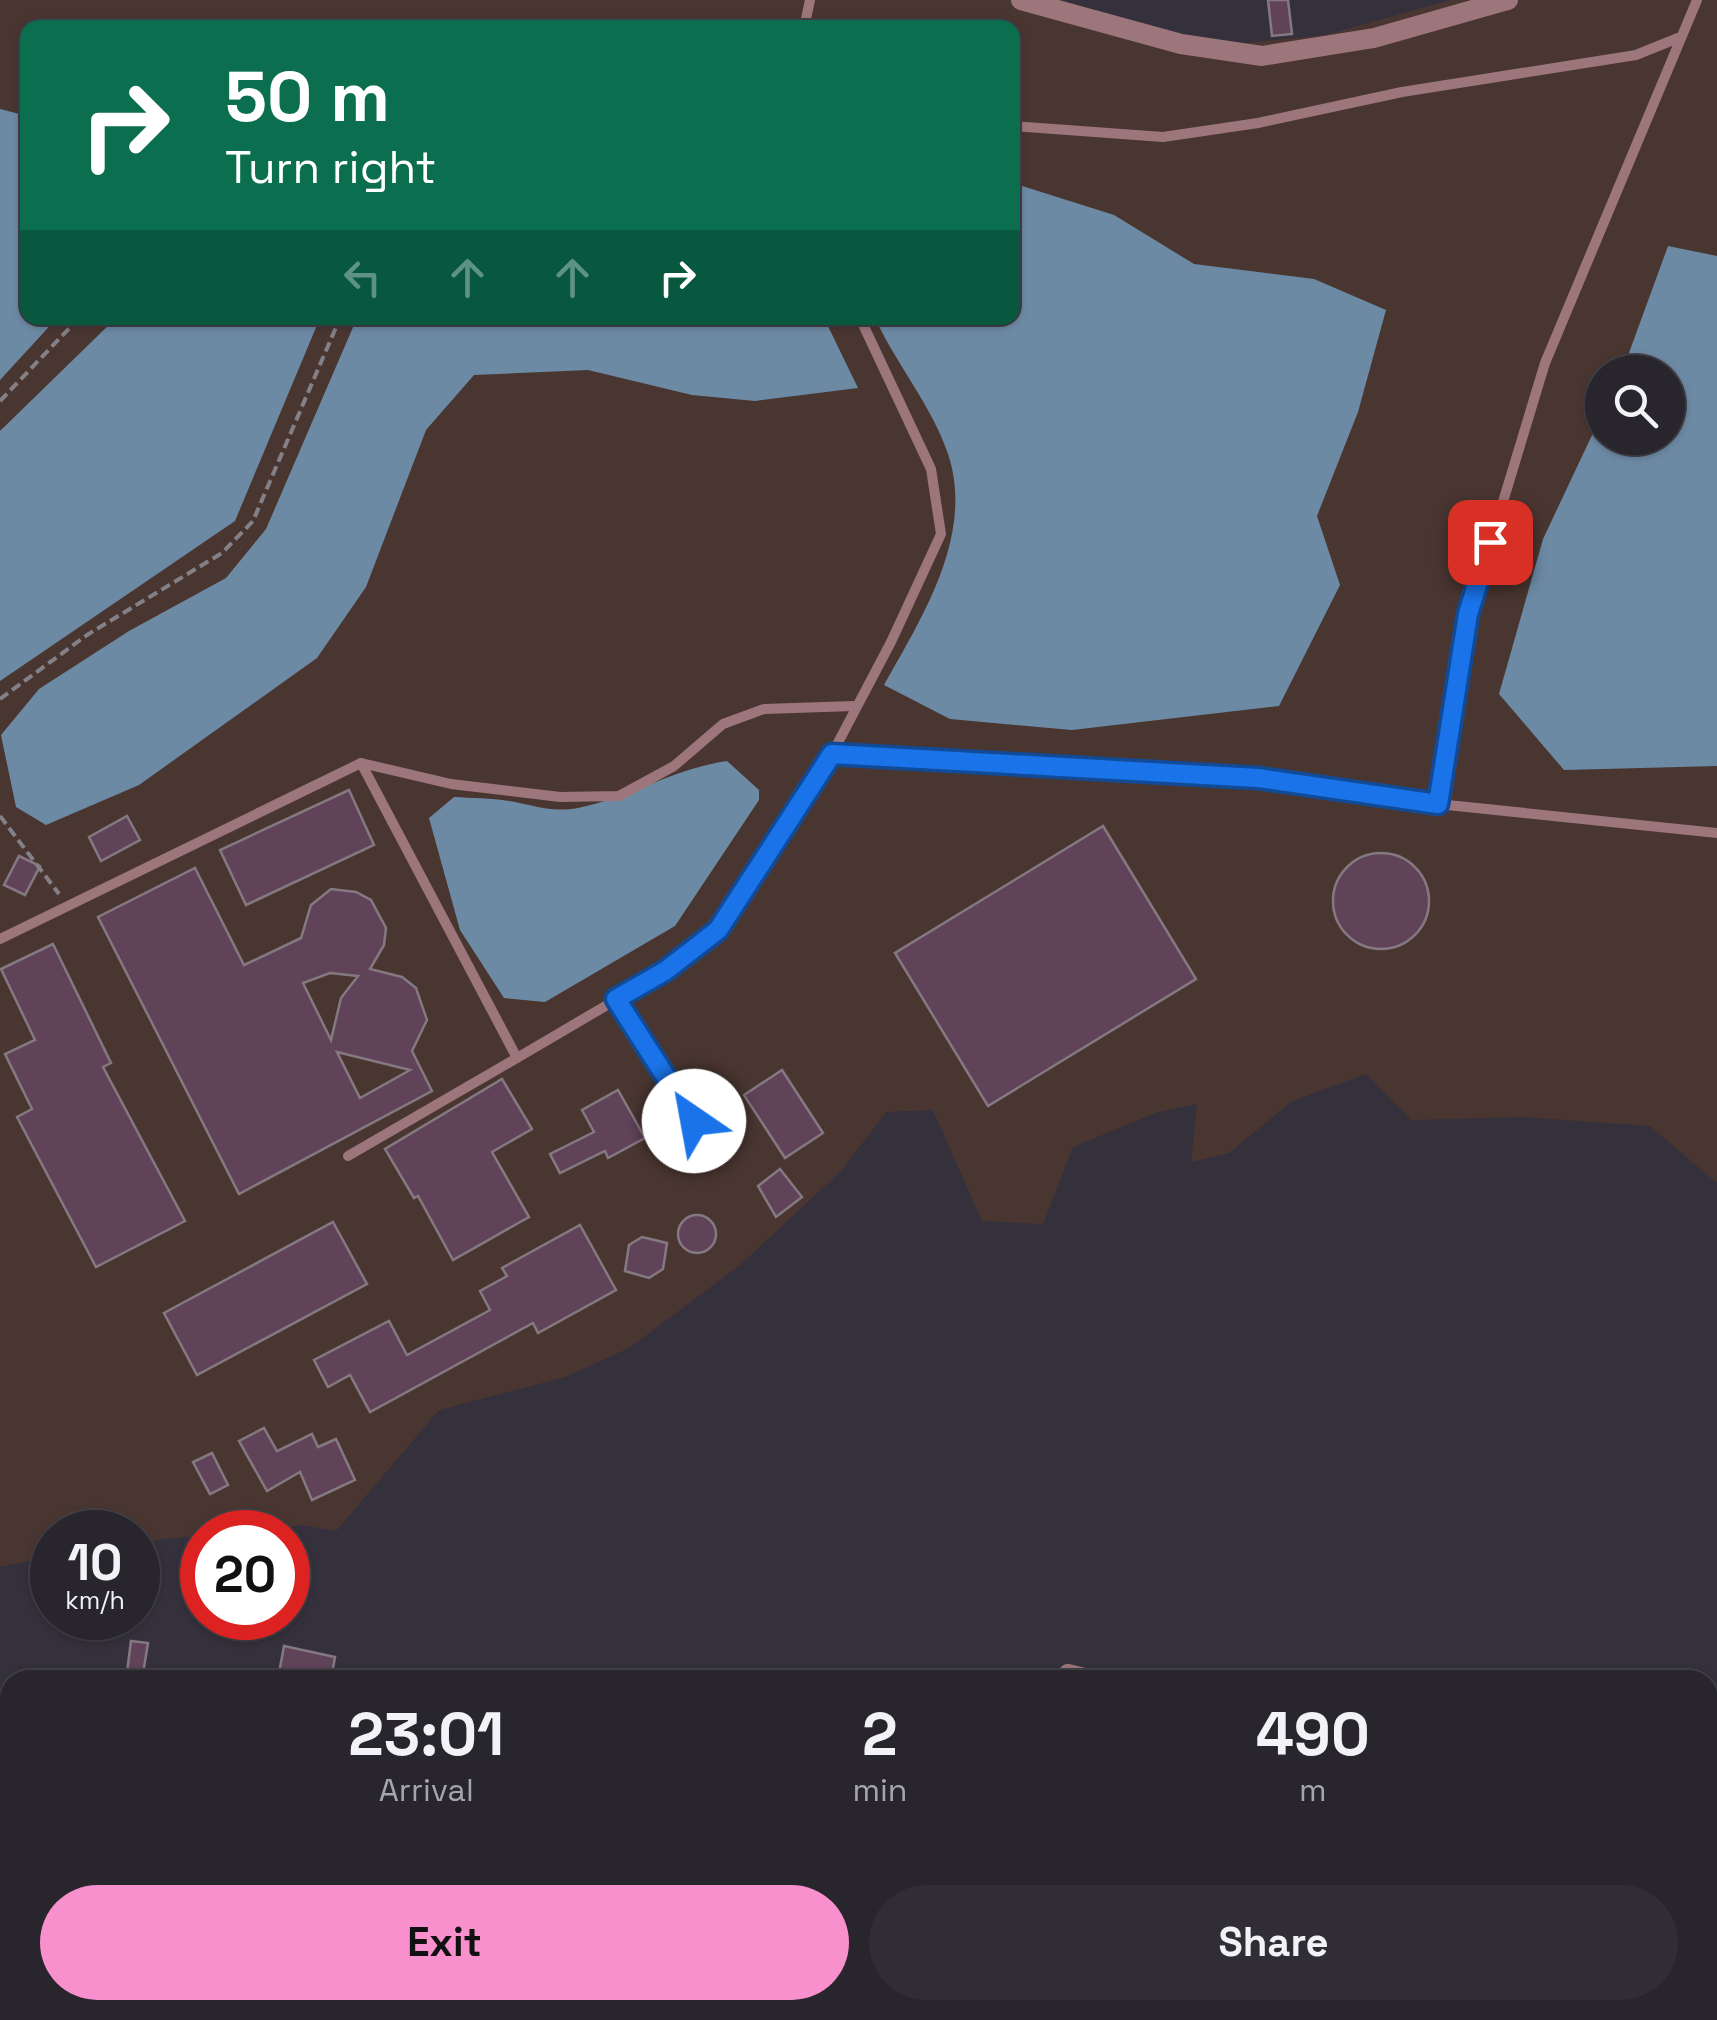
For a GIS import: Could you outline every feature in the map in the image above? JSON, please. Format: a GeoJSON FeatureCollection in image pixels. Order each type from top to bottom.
{"type":"FeatureCollection","features":[{"type":"Feature","properties":{"kind":"street"},"geometry":{"type":"LineString","coordinates":[[1021,0],[1181,44],[1262,56],[1374,38],[1508,0]]}},
{"type":"Feature","properties":{"kind":"lane"},"geometry":{"type":"LineString","coordinates":[[1438,804],[1468,614],[1545,362],[1697,0]]}},
{"type":"Feature","properties":{"kind":"lane"},"geometry":{"type":"LineString","coordinates":[[1020,127],[1163,137],[1258,123],[1402,92],[1636,56],[1678,38]]}},
{"type":"Feature","properties":{"kind":"lane"},"geometry":{"type":"LineString","coordinates":[[348,1156],[665,971],[718,930],[832,754],[854,706],[892,642],[941,534],[930,469],[863,325]]}},
{"type":"Feature","properties":{"kind":"lane"},"geometry":{"type":"LineString","coordinates":[[0,939],[361,763],[451,784],[560,797],[619,796],[674,766],[723,724],[764,710],[854,706]]}},
{"type":"Feature","properties":{"kind":"lane"},"geometry":{"type":"LineString","coordinates":[[832,754],[1258,778],[1438,804],[1717,833]]}},
{"type":"Feature","properties":{"kind":"lane"},"geometry":{"type":"LineString","coordinates":[[361,763],[517,1058]]}},
{"type":"Feature","properties":{"kind":"lane"},"geometry":{"type":"LineString","coordinates":[[616,999],[694,1121]]}},
{"type":"Feature","properties":{"kind":"path"},"geometry":{"type":"LineString","coordinates":[[0,402],[72,325]]}},
{"type":"Feature","properties":{"kind":"path"},"geometry":{"type":"LineString","coordinates":[[0,699],[86,635],[222,553],[254,521],[337,325]]}},
{"type":"Feature","properties":{"kind":"path"},"geometry":{"type":"LineString","coordinates":[[0,816],[68,906]]}},
{"type":"Feature","properties":{"kind":"shaded area"},"geometry":{"type":"Polygon","coordinates":[[[0,0],[1062,0],[1185,39],[1234,44],[1326,35],[1450,0],[1717,0],[1717,1183],[1650,1126],[1522,1117],[1411,1120],[1366,1074],[1292,1101],[1229,1153],[1191,1162],[1197,1104],[1158,1112],[1073,1147],[1043,1224],[982,1221],[933,1110],[886,1112],[842,1170],[740,1265],[629,1348],[565,1377],[439,1410],[336,1531],[310,1527],[310,1510],[180,1510],[180,1538],[160,1540],[160,1510],[30,1510],[30,1561],[0,1567],[0,0]]]}},
{"type":"Feature","properties":{"kind":"water"},"geometry":{"type":"Polygon","coordinates":[[[0,109],[20,114],[20,325],[51,325],[0,380],[0,109]]]}},
{"type":"Feature","properties":{"kind":"water"},"geometry":{"type":"Polygon","coordinates":[[[1020,185],[1114,215],[1194,264],[1314,279],[1386,310],[1358,412],[1317,516],[1340,585],[1279,706],[1072,730],[950,719],[884,685],[928,603],[950,545],[955,515],[955,484],[948,454],[924,402],[879,325],[1020,325],[1020,185]]]}},
{"type":"Feature","properties":{"kind":"water"},"geometry":{"type":"Polygon","coordinates":[[[1668,246],[1717,256],[1717,766],[1564,770],[1499,694],[1543,539],[1585,450],[1585,455],[1685,455],[1685,355],[1628,355],[1668,246]]]}},
{"type":"Feature","properties":{"kind":"water"},"geometry":{"type":"Polygon","coordinates":[[[109,325],[317,325],[235,521],[0,681],[0,431],[109,325]]]}},
{"type":"Feature","properties":{"kind":"water"},"geometry":{"type":"Polygon","coordinates":[[[354,325],[827,325],[858,388],[755,401],[692,395],[588,370],[474,375],[426,430],[366,587],[317,658],[139,785],[46,825],[16,807],[1,735],[39,689],[129,631],[226,578],[266,529],[354,325]]]}},
{"type":"Feature","properties":{"kind":"water"},"geometry":{"type":"Polygon","coordinates":[[[727,761],[759,790],[759,800],[675,926],[545,1002],[504,998],[460,930],[429,818],[454,797],[551,809],[578,808],[688,770],[727,761]]]}},
{"type":"Feature","properties":{"kind":"building"},"geometry":{"type":"Polygon","coordinates":[[[1268,0],[1288,0],[1292,34],[1272,36],[1268,0]]]}},
{"type":"Feature","properties":{"kind":"building"},"geometry":{"type":"Polygon","coordinates":[[[349,790],[374,845],[246,905],[220,850],[349,790]]]}},
{"type":"Feature","properties":{"kind":"building"},"geometry":{"type":"Polygon","coordinates":[[[127,816],[140,840],[101,861],[89,837],[127,816]]]}},
{"type":"Feature","properties":{"kind":"building"},"geometry":{"type":"Polygon","coordinates":[[[1103,826],[1196,979],[988,1106],[895,953],[1103,826]]]}},
{"type":"Feature","properties":{"kind":"building"},"geometry":{"type":"Polygon","coordinates":[[[1381,853],[1399,857],[1415,867],[1425,883],[1429,901],[1425,919],[1415,935],[1399,945],[1381,949],[1363,945],[1347,935],[1337,919],[1333,901],[1337,883],[1347,867],[1363,857],[1381,853]]]}},
{"type":"Feature","properties":{"kind":"building"},"geometry":{"type":"Polygon","coordinates":[[[19,856],[40,866],[25,895],[4,885],[19,856]]]}},
{"type":"Feature","properties":{"kind":"building"},"geometry":{"type":"Polygon","coordinates":[[[195,868],[244,965],[301,938],[311,905],[331,889],[356,892],[371,900],[386,928],[384,945],[370,969],[402,977],[416,988],[427,1020],[412,1051],[432,1091],[239,1194],[98,917],[195,868]],[[330,973],[303,983],[331,1040],[341,998],[358,976],[330,973]],[[337,1052],[360,1098],[410,1070],[337,1052]]]}},
{"type":"Feature","properties":{"kind":"building"},"geometry":{"type":"Polygon","coordinates":[[[53,944],[111,1063],[103,1067],[185,1221],[96,1267],[17,1117],[32,1109],[5,1054],[35,1040],[1,969],[53,944]]]}},
{"type":"Feature","properties":{"kind":"building"},"geometry":{"type":"Polygon","coordinates":[[[782,1070],[823,1133],[785,1158],[744,1095],[782,1070]]]}},
{"type":"Feature","properties":{"kind":"building"},"geometry":{"type":"Polygon","coordinates":[[[502,1079],[532,1129],[492,1152],[529,1217],[453,1260],[418,1196],[414,1198],[385,1149],[502,1079]]]}},
{"type":"Feature","properties":{"kind":"building"},"geometry":{"type":"Polygon","coordinates":[[[618,1090],[645,1138],[608,1158],[605,1151],[560,1173],[550,1154],[594,1132],[582,1110],[618,1090]]]}},
{"type":"Feature","properties":{"kind":"building"},"geometry":{"type":"Polygon","coordinates":[[[780,1169],[802,1197],[776,1217],[758,1186],[780,1169]]]}},
{"type":"Feature","properties":{"kind":"building"},"geometry":{"type":"Polygon","coordinates":[[[697,1215],[711,1220],[716,1234],[711,1248],[697,1253],[683,1248],[678,1234],[683,1220],[697,1215]]]}},
{"type":"Feature","properties":{"kind":"building"},"geometry":{"type":"Polygon","coordinates":[[[333,1222],[367,1284],[197,1375],[164,1313],[333,1222]]]}},
{"type":"Feature","properties":{"kind":"building"},"geometry":{"type":"Polygon","coordinates":[[[580,1225],[616,1290],[538,1333],[533,1323],[370,1412],[350,1375],[328,1387],[314,1360],[389,1321],[407,1355],[490,1310],[480,1291],[507,1276],[502,1268],[580,1225]]]}},
{"type":"Feature","properties":{"kind":"building"},"geometry":{"type":"Polygon","coordinates":[[[642,1237],[667,1243],[663,1269],[649,1278],[625,1271],[629,1245],[642,1237]]]}},
{"type":"Feature","properties":{"kind":"building"},"geometry":{"type":"Polygon","coordinates":[[[264,1428],[277,1451],[312,1434],[318,1447],[336,1439],[355,1480],[312,1500],[300,1472],[267,1491],[239,1441],[264,1428]]]}},
{"type":"Feature","properties":{"kind":"building"},"geometry":{"type":"Polygon","coordinates":[[[212,1453],[228,1485],[210,1494],[193,1462],[212,1453]]]}},
{"type":"Feature","properties":{"kind":"building"},"geometry":{"type":"Polygon","coordinates":[[[131,1641],[148,1643],[144,1670],[127,1670],[131,1641]]]}},
{"type":"Feature","properties":{"kind":"building"},"geometry":{"type":"Polygon","coordinates":[[[284,1646],[335,1657],[333,1670],[280,1670],[284,1646]]]}},
{"type":"Feature","properties":{"kind":"route"},"geometry":{"type":"LineString","coordinates":[[694,1121],[616,999],[665,971],[718,930],[832,754],[1258,778],[1438,804],[1468,614],[1490,542]]}}]}
